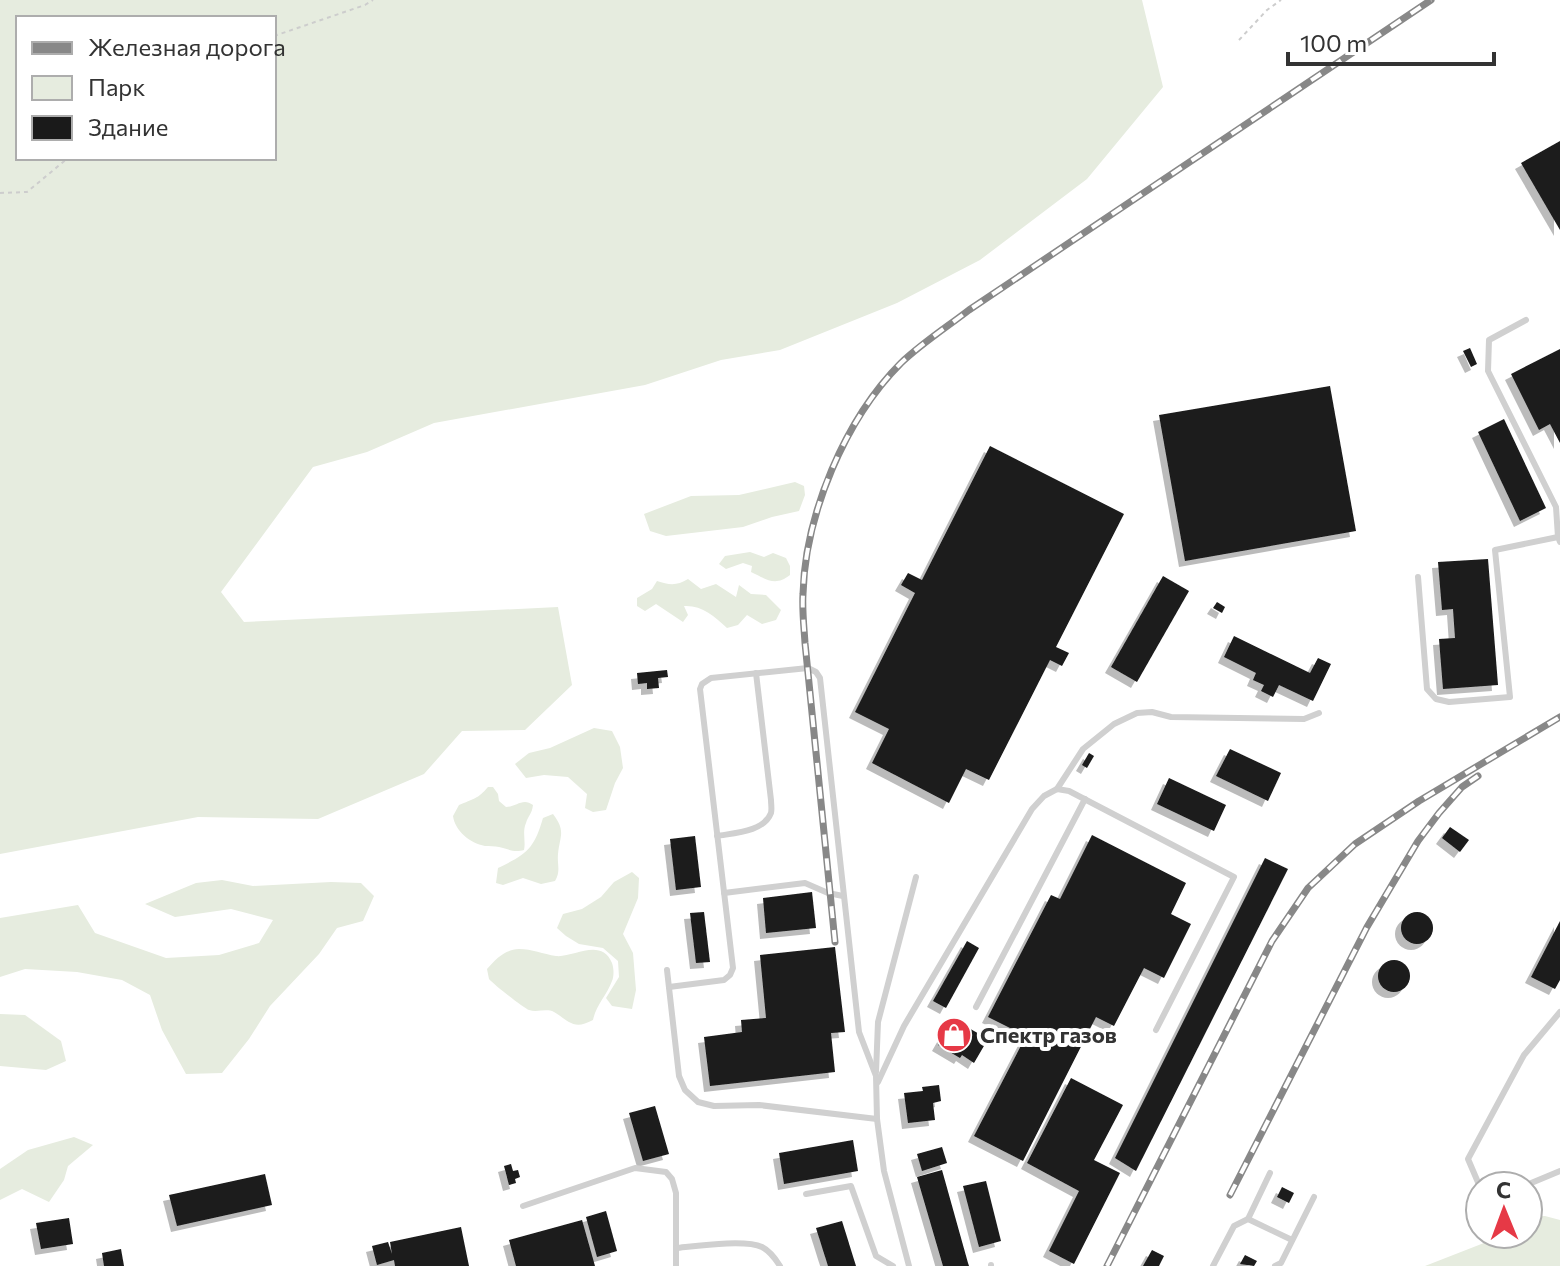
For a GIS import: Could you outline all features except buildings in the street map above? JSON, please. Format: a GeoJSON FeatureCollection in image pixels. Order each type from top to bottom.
{"type":"FeatureCollection","features":[{"type":"Feature","properties":{"kind":"lane"},"geometry":{"type":"LineString","coordinates":[[1418,577],[1427,689],[1436,699],[1449,702],[1510,697],[1495,550],[1559,540],[1556,507],[1488,371],[1489,340],[1526,320]]}},
{"type":"Feature","properties":{"kind":"lane"},"geometry":{"type":"LineString","coordinates":[[669,987],[724,980],[733,968],[700,689],[705,680],[711,678],[804,667],[816,672],[820,678],[859,1032],[876,1076]]}},
{"type":"Feature","properties":{"kind":"lane"},"geometry":{"type":"LineString","coordinates":[[717,836],[754,828],[763,824],[771,813],[756,673]]}},
{"type":"Feature","properties":{"kind":"lane"},"geometry":{"type":"LineString","coordinates":[[876,1087],[904,1026],[1032,809],[1044,796],[1057,789],[1083,749],[1114,724],[1137,713],[1152,712],[1171,717],[1304,719],[1319,713]]}},
{"type":"Feature","properties":{"kind":"lane"},"geometry":{"type":"LineString","coordinates":[[1057,789],[1069,791],[1234,877],[1156,1030]]}},
{"type":"Feature","properties":{"kind":"lane"},"geometry":{"type":"LineString","coordinates":[[976,1007],[1085,799]]}},
{"type":"Feature","properties":{"kind":"lane"},"geometry":{"type":"LineString","coordinates":[[909,1266],[884,1171],[877,1119],[876,1076],[878,1022],[916,877]]}},
{"type":"Feature","properties":{"kind":"lane"},"geometry":{"type":"LineString","coordinates":[[724,893],[805,883],[843,896]]}},
{"type":"Feature","properties":{"kind":"lane"},"geometry":{"type":"LineString","coordinates":[[667,970],[679,1076],[685,1090],[698,1102],[714,1106],[759,1105],[877,1119]]}},
{"type":"Feature","properties":{"kind":"lane"},"geometry":{"type":"LineString","coordinates":[[1473,1170],[1468,1159],[1524,1055],[1560,1012]]}},
{"type":"Feature","properties":{"kind":"lane"},"geometry":{"type":"LineString","coordinates":[[523,1206],[635,1168],[666,1172],[672,1179],[676,1193],[676,1266]]}},
{"type":"Feature","properties":{"kind":"lane"},"geometry":{"type":"LineString","coordinates":[[1213,1266],[1234,1226],[1248,1219],[1270,1173]]}},
{"type":"Feature","properties":{"kind":"lane"},"geometry":{"type":"LineString","coordinates":[[806,1194],[851,1186],[876,1256],[893,1266]]}},
{"type":"Feature","properties":{"kind":"lane"},"geometry":{"type":"LineString","coordinates":[[1275,1266],[1281,1263],[1314,1197]]}},
{"type":"Feature","properties":{"kind":"lane"},"geometry":{"type":"LineString","coordinates":[[1248,1219],[1292,1240]]}},
{"type":"Feature","properties":{"kind":"lane"},"geometry":{"type":"LineString","coordinates":[[676,1248],[740,1243],[761,1246],[774,1256],[780,1266]]}},
{"type":"Feature","properties":{"kind":"path"},"geometry":{"type":"LineString","coordinates":[[276,35],[373,0]]}},
{"type":"Feature","properties":{"kind":"path"},"geometry":{"type":"LineString","coordinates":[[1239,40],[1267,10],[1281,0]]}},
{"type":"Feature","properties":{"kind":"path"},"geometry":{"type":"LineString","coordinates":[[0,193],[27,192],[66,160]]}},
{"type":"Feature","properties":{"kind":"green space"},"geometry":{"type":"Polygon","coordinates":[[[0,0],[1142,0],[1163,87],[1087,179],[980,260],[897,303],[780,350],[721,360],[645,385],[434,423],[367,452],[313,467],[221,592],[244,622],[558,607],[572,685],[525,730],[462,731],[424,774],[318,819],[198,817],[0,854],[0,0]]]}},
{"type":"Feature","properties":{"kind":"green space"},"geometry":{"type":"Polygon","coordinates":[[[795,482],[804,486],[805,495],[799,511],[743,527],[666,536],[650,531],[644,514],[691,496],[739,495],[795,482]]]}},
{"type":"Feature","properties":{"kind":"green space"},"geometry":{"type":"Polygon","coordinates":[[[750,552],[764,557],[773,553],[786,558],[790,575],[780,581],[770,581],[751,572],[752,566],[743,563],[726,569],[719,564],[725,556],[750,552]]]}},
{"type":"Feature","properties":{"kind":"green space"},"geometry":{"type":"Polygon","coordinates":[[[688,579],[701,589],[716,584],[736,597],[739,585],[751,594],[766,595],[781,610],[776,620],[762,624],[747,615],[738,625],[727,628],[696,607],[684,606],[688,615],[683,622],[656,604],[645,611],[637,606],[637,598],[652,589],[657,581],[673,584],[688,579]]]}},
{"type":"Feature","properties":{"kind":"green space"},"geometry":{"type":"Polygon","coordinates":[[[594,728],[612,731],[620,747],[623,768],[606,810],[593,812],[585,808],[587,794],[568,777],[544,775],[526,778],[515,764],[529,753],[550,748],[594,728]]]}},
{"type":"Feature","properties":{"kind":"green space"},"geometry":{"type":"Polygon","coordinates":[[[493,787],[499,801],[506,807],[523,802],[533,805],[525,826],[524,850],[479,844],[464,836],[457,827],[453,816],[459,805],[493,787]]]}},
{"type":"Feature","properties":{"kind":"green space"},"geometry":{"type":"Polygon","coordinates":[[[553,814],[561,833],[555,881],[541,884],[523,878],[503,885],[496,883],[498,868],[528,849],[543,818],[553,814]]]}},
{"type":"Feature","properties":{"kind":"green space"},"geometry":{"type":"Polygon","coordinates":[[[632,872],[639,878],[638,898],[623,934],[633,953],[636,990],[632,1009],[612,1006],[606,998],[619,977],[618,961],[603,948],[579,944],[557,928],[563,914],[582,909],[601,897],[614,882],[632,872]]]}},
{"type":"Feature","properties":{"kind":"green space"},"geometry":{"type":"Polygon","coordinates":[[[222,880],[253,886],[361,883],[374,896],[363,921],[337,928],[319,954],[270,1006],[222,1073],[186,1074],[162,1030],[150,995],[122,980],[77,972],[25,969],[0,977],[0,918],[78,905],[95,933],[166,958],[219,955],[259,943],[273,920],[231,909],[175,917],[145,904],[196,883],[222,880]]]}},
{"type":"Feature","properties":{"kind":"green space"},"geometry":{"type":"Polygon","coordinates":[[[519,949],[556,956],[586,950],[601,951],[607,955],[613,965],[613,977],[593,1020],[580,1025],[551,1011],[529,1010],[492,982],[487,969],[505,953],[519,949]]]}},
{"type":"Feature","properties":{"kind":"green space"},"geometry":{"type":"Polygon","coordinates":[[[0,1014],[25,1015],[61,1041],[66,1061],[46,1070],[0,1066],[0,1014]]]}},
{"type":"Feature","properties":{"kind":"green space"},"geometry":{"type":"Polygon","coordinates":[[[74,1137],[93,1145],[68,1166],[64,1180],[49,1202],[22,1189],[0,1200],[0,1169],[28,1150],[74,1137]]]}},
{"type":"Feature","properties":{"kind":"green space"},"geometry":{"type":"Polygon","coordinates":[[[1544,1216],[1560,1220],[1560,1266],[1425,1266],[1466,1250],[1544,1250],[1544,1216]]]}},
{"type":"Feature","properties":{"kind":"railway"},"geometry":{"type":"LineString","coordinates":[[835,942],[805,643],[803,594],[805,564],[820,501],[846,440],[862,412],[901,363],[969,310],[1431,0]]}},
{"type":"Feature","properties":{"kind":"railway"},"geometry":{"type":"LineString","coordinates":[[1107,1266],[1272,941],[1308,888],[1355,844],[1419,801],[1560,717]]}},
{"type":"Feature","properties":{"kind":"railway"},"geometry":{"type":"LineString","coordinates":[[1230,1195],[1367,927],[1418,841],[1462,787],[1478,776]]}},
{"type":"Feature","properties":{"kind":"place","name":"Спектр газов"},"geometry":{"type":"Point","coordinates":[954,1035]}}]}
